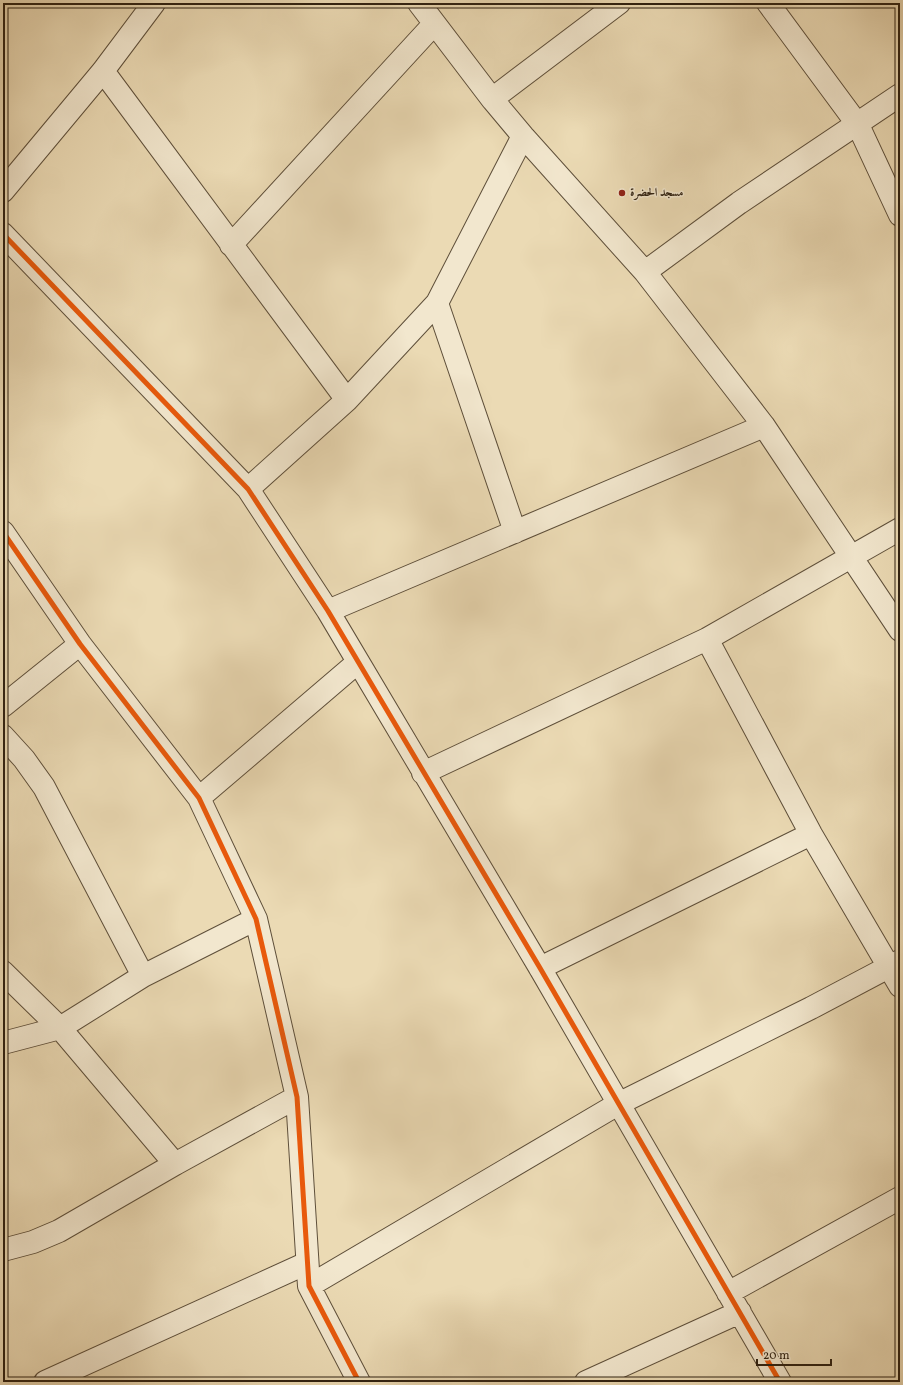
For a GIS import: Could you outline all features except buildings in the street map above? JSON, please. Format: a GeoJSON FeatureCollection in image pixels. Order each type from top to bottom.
{"type":"FeatureCollection","features":[{"type":"Feature","properties":{"kind":"street"},"geometry":{"type":"LineString","coordinates":[[3,191],[103,71],[154,3]]}},
{"type":"Feature","properties":{"kind":"street"},"geometry":{"type":"LineString","coordinates":[[419,3],[492,99],[644,272],[764,426],[900,630]]}},
{"type":"Feature","properties":{"kind":"street"},"geometry":{"type":"LineString","coordinates":[[492,99],[619,3]]}},
{"type":"Feature","properties":{"kind":"street"},"geometry":{"type":"LineString","coordinates":[[768,3],[858,124],[900,215]]}},
{"type":"Feature","properties":{"kind":"street"},"geometry":{"type":"LineString","coordinates":[[231,245],[434,24]]}},
{"type":"Feature","properties":{"kind":"street"},"geometry":{"type":"LineString","coordinates":[[103,71],[347,400]]}},
{"type":"Feature","properties":{"kind":"street"},"geometry":{"type":"LineString","coordinates":[[644,272],[739,203],[900,95]]}},
{"type":"Feature","properties":{"kind":"street"},"geometry":{"type":"LineString","coordinates":[[248,489],[347,400],[437,303],[523,136]]}},
{"type":"Feature","properties":{"kind":"street"},"geometry":{"type":"LineString","coordinates":[[3,234],[248,489],[328,611],[540,968],[780,1382]]}},
{"type":"Feature","properties":{"kind":"street"},"geometry":{"type":"LineString","coordinates":[[437,303],[515,532]]}},
{"type":"Feature","properties":{"kind":"street"},"geometry":{"type":"LineString","coordinates":[[328,611],[764,426]]}},
{"type":"Feature","properties":{"kind":"street"},"geometry":{"type":"LineString","coordinates":[[423,773],[707,639],[900,529]]}},
{"type":"Feature","properties":{"kind":"street"},"geometry":{"type":"LineString","coordinates":[[3,532],[80,644],[199,798],[256,919],[297,1097],[309,1286],[354,1380]]}},
{"type":"Feature","properties":{"kind":"street"},"geometry":{"type":"LineString","coordinates":[[309,1286],[618,1104],[896,972],[811,834],[707,639]]}},
{"type":"Feature","properties":{"kind":"street"},"geometry":{"type":"LineString","coordinates":[[3,706],[80,644]]}},
{"type":"Feature","properties":{"kind":"street"},"geometry":{"type":"LineString","coordinates":[[199,798],[358,662]]}},
{"type":"Feature","properties":{"kind":"street"},"geometry":{"type":"LineString","coordinates":[[3,736],[24,759],[44,787],[143,976]]}},
{"type":"Feature","properties":{"kind":"street"},"geometry":{"type":"LineString","coordinates":[[540,968],[811,834]]}},
{"type":"Feature","properties":{"kind":"street"},"geometry":{"type":"LineString","coordinates":[[3,1043],[60,1028],[143,976],[256,919]]}},
{"type":"Feature","properties":{"kind":"street"},"geometry":{"type":"LineString","coordinates":[[3,972],[60,1028],[175,1164]]}},
{"type":"Feature","properties":{"kind":"street"},"geometry":{"type":"LineString","coordinates":[[3,1250],[33,1242],[59,1231],[175,1164],[297,1097]]}},
{"type":"Feature","properties":{"kind":"street"},"geometry":{"type":"LineString","coordinates":[[728,1293],[900,1198]]}},
{"type":"Feature","properties":{"kind":"street"},"geometry":{"type":"LineString","coordinates":[[45,1382],[307,1263]]}},
{"type":"Feature","properties":{"kind":"street"},"geometry":{"type":"LineString","coordinates":[[586,1382],[740,1312]]}},
{"type":"Feature","properties":{"kind":"cycle path"},"geometry":{"type":"LineString","coordinates":[[3,234],[248,489],[328,611],[540,968],[780,1382]]}},
{"type":"Feature","properties":{"kind":"cycle path"},"geometry":{"type":"LineString","coordinates":[[3,532],[80,644],[199,798],[256,919],[297,1097],[309,1286],[359,1382]]}},
{"type":"Feature","properties":{"kind":"place","name":"مسجد الحضرة"},"geometry":{"type":"Point","coordinates":[622,193]}}]}
